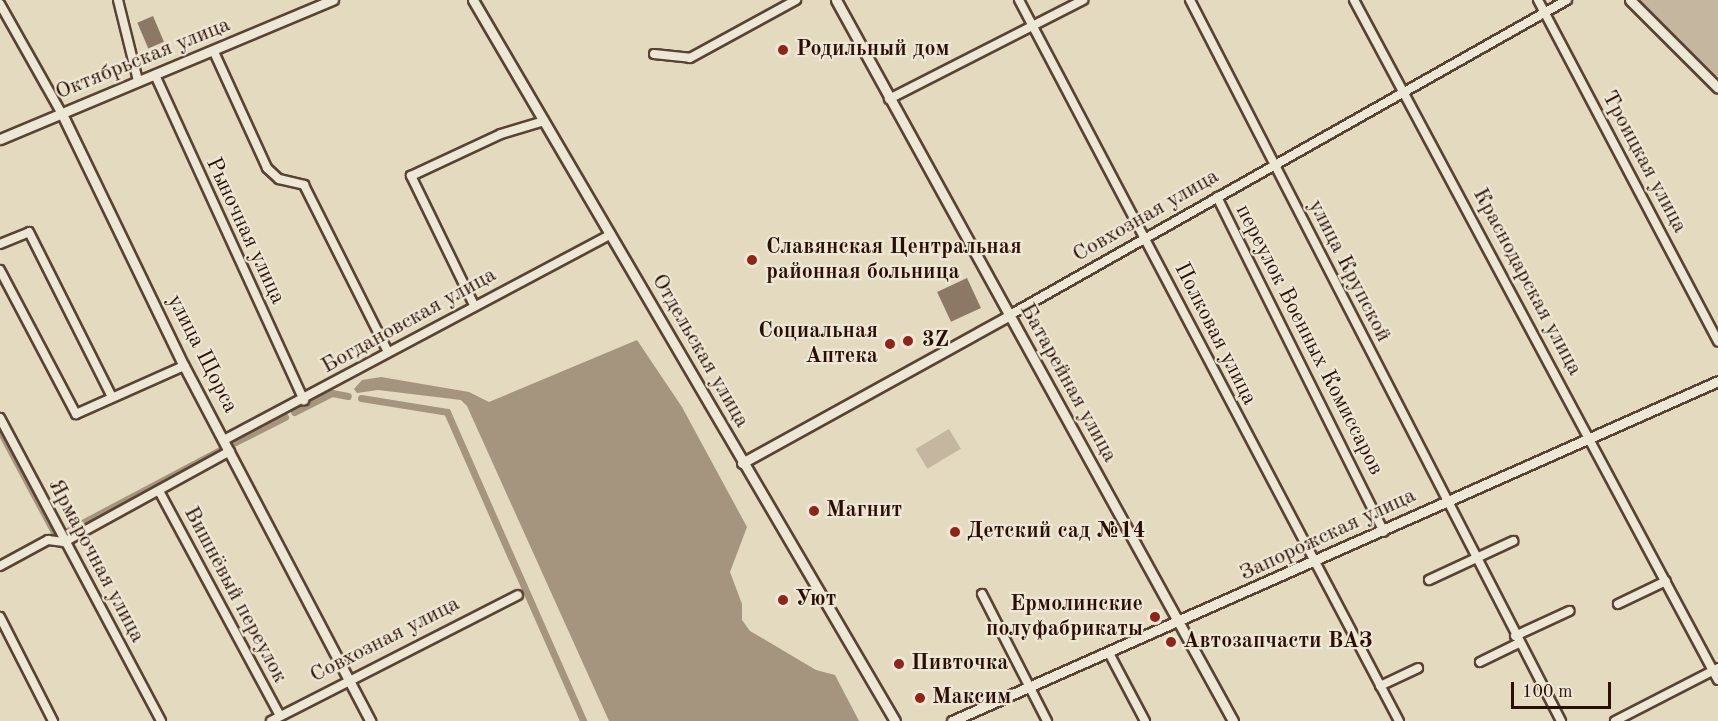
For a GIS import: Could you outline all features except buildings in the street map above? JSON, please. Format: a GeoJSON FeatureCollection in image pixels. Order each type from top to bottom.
{"type":"FeatureCollection","features":[{"type":"Feature","properties":{"kind":"street"},"geometry":{"type":"LineString","coordinates":[[118,0],[138,81]]}},
{"type":"Feature","properties":{"kind":"street","name":"Октябрьская улица"},"geometry":{"type":"LineString","coordinates":[[0,139],[214,52],[333,0]]}},
{"type":"Feature","properties":{"kind":"street","name":"Отдельская улица"},"geometry":{"type":"LineString","coordinates":[[473,0],[895,721]]}},
{"type":"Feature","properties":{"kind":"street"},"geometry":{"type":"LineString","coordinates":[[654,54],[690,58],[796,0]]}},
{"type":"Feature","properties":{"kind":"street","name":"Батарейная улица"},"geometry":{"type":"LineString","coordinates":[[836,0],[1233,721]]}},
{"type":"Feature","properties":{"kind":"street","name":"Полковая улица"},"geometry":{"type":"LineString","coordinates":[[1019,0],[1314,564],[1399,721]]}},
{"type":"Feature","properties":{"kind":"street"},"geometry":{"type":"LineString","coordinates":[[889,99],[1083,0]]}},
{"type":"Feature","properties":{"kind":"street","name":"улица Крупской"},"geometry":{"type":"LineString","coordinates":[[1190,0],[1445,503],[1561,721]]}},
{"type":"Feature","properties":{"kind":"street","name":"Краснодарская улица"},"geometry":{"type":"LineString","coordinates":[[1354,0],[1715,669],[1718,680]]}},
{"type":"Feature","properties":{"kind":"street","name":"Троицкая улица"},"geometry":{"type":"LineString","coordinates":[[1538,0],[1718,341]]}},
{"type":"Feature","properties":{"kind":"street","name":"Совхозная улица"},"geometry":{"type":"LineString","coordinates":[[742,463],[1008,316],[1404,90],[1567,0]]}},
{"type":"Feature","properties":{"kind":"street"},"geometry":{"type":"LineString","coordinates":[[1630,0],[1718,88]]}},
{"type":"Feature","properties":{"kind":"street","name":"улица Щорса"},"geometry":{"type":"LineString","coordinates":[[0,4],[62,114],[184,366],[370,721]]}},
{"type":"Feature","properties":{"kind":"street"},"geometry":{"type":"LineString","coordinates":[[214,52],[267,168],[279,179],[304,184],[387,350]]}},
{"type":"Feature","properties":{"kind":"street","name":"Рыночная улица"},"geometry":{"type":"LineString","coordinates":[[155,75],[304,400]]}},
{"type":"Feature","properties":{"kind":"street"},"geometry":{"type":"LineString","coordinates":[[474,305],[411,176],[501,134],[544,121]]}},
{"type":"Feature","properties":{"kind":"street","name":"переулок Военных Комиссаров"},"geometry":{"type":"LineString","coordinates":[[1218,198],[1384,532]]}},
{"type":"Feature","properties":{"kind":"street"},"geometry":{"type":"LineString","coordinates":[[0,244],[29,232],[112,397]]}},
{"type":"Feature","properties":{"kind":"street","name":"Богдановская улица"},"geometry":{"type":"LineString","coordinates":[[224,440],[304,400],[387,350],[611,234]]}},
{"type":"Feature","properties":{"kind":"street"},"geometry":{"type":"LineString","coordinates":[[0,270],[76,414],[184,366]]}},
{"type":"Feature","properties":{"kind":"street","name":"Запорожская улица"},"geometry":{"type":"LineString","coordinates":[[952,721],[1314,564],[1718,381]]}},
{"type":"Feature","properties":{"kind":"street","name":"Ярмарочная улица"},"geometry":{"type":"LineString","coordinates":[[0,417],[64,542],[161,721]]}},
{"type":"Feature","properties":{"kind":"street"},"geometry":{"type":"LineString","coordinates":[[0,566],[48,540],[64,542],[230,451]]}},
{"type":"Feature","properties":{"kind":"street","name":"Вишнёвый переулок"},"geometry":{"type":"LineString","coordinates":[[159,491],[274,720]]}},
{"type":"Feature","properties":{"kind":"street"},"geometry":{"type":"LineString","coordinates":[[1429,580],[1514,541]]}},
{"type":"Feature","properties":{"kind":"street"},"geometry":{"type":"LineString","coordinates":[[1618,604],[1666,581]]}},
{"type":"Feature","properties":{"kind":"street"},"geometry":{"type":"LineString","coordinates":[[982,594],[1047,721]]}},
{"type":"Feature","properties":{"kind":"street","name":"Совхозная улица"},"geometry":{"type":"LineString","coordinates":[[274,720],[347,679],[518,595]]}},
{"type":"Feature","properties":{"kind":"street"},"geometry":{"type":"LineString","coordinates":[[1480,662],[1569,611]]}},
{"type":"Feature","properties":{"kind":"street"},"geometry":{"type":"LineString","coordinates":[[0,617],[53,721]]}},
{"type":"Feature","properties":{"kind":"street"},"geometry":{"type":"LineString","coordinates":[[1109,653],[1145,721]]}},
{"type":"Feature","properties":{"kind":"street"},"geometry":{"type":"LineString","coordinates":[[1380,686],[1418,668]]}},
{"type":"Feature","properties":{"kind":"street"},"geometry":{"type":"LineString","coordinates":[[1615,721],[1715,669]]}},
{"type":"Feature","properties":{"kind":"shaded area"},"geometry":{"type":"Polygon","coordinates":[[[1718,0],[1718,77],[1640,1],[1718,0]]]}},
{"type":"Feature","properties":{"kind":"shaded area"},"geometry":{"type":"Polygon","coordinates":[[[637,340],[682,407],[747,527],[730,572],[742,604],[742,620],[750,631],[816,670],[835,675],[859,721],[609,721],[467,406],[461,400],[378,390],[357,393],[354,389],[362,380],[381,377],[469,392],[489,402],[637,340]]]}},
{"type":"Feature","properties":{"kind":"shaded area"},"geometry":{"type":"Polygon","coordinates":[[[949,429],[961,449],[927,469],[916,449],[949,429]]]}},
{"type":"Feature","properties":{"kind":"waterway"},"geometry":{"type":"LineString","coordinates":[[294,412],[332,393],[348,396]]}},
{"type":"Feature","properties":{"kind":"waterway"},"geometry":{"type":"LineString","coordinates":[[361,398],[447,412],[583,721]]}},
{"type":"Feature","properties":{"kind":"waterway"},"geometry":{"type":"LineString","coordinates":[[235,442],[285,417]]}},
{"type":"Feature","properties":{"kind":"waterway"},"geometry":{"type":"LineString","coordinates":[[0,431],[55,534]]}},
{"type":"Feature","properties":{"kind":"waterway"},"geometry":{"type":"LineString","coordinates":[[67,531],[220,450]]}},
{"type":"Feature","properties":{"kind":"place","name":"Родильный дом"},"geometry":{"type":"Point","coordinates":[783,50]}},
{"type":"Feature","properties":{"kind":"place","name":"Славянская Центральная районная больница"},"geometry":{"type":"Point","coordinates":[752,260]}},
{"type":"Feature","properties":{"kind":"place","name":"3Z"},"geometry":{"type":"Point","coordinates":[908,341]}},
{"type":"Feature","properties":{"kind":"place","name":"Социальная Аптека"},"geometry":{"type":"Point","coordinates":[890,344]}},
{"type":"Feature","properties":{"kind":"place","name":"Магнит"},"geometry":{"type":"Point","coordinates":[814,511]}},
{"type":"Feature","properties":{"kind":"place","name":"Детский сад №14"},"geometry":{"type":"Point","coordinates":[955,532]}},
{"type":"Feature","properties":{"kind":"place","name":"Уют"},"geometry":{"type":"Point","coordinates":[783,600]}},
{"type":"Feature","properties":{"kind":"place","name":"Ермолинские полуфабрикаты"},"geometry":{"type":"Point","coordinates":[1155,617]}},
{"type":"Feature","properties":{"kind":"place","name":"Автозапчасти ВАЗ"},"geometry":{"type":"Point","coordinates":[1171,642]}},
{"type":"Feature","properties":{"kind":"place","name":"Пивточка"},"geometry":{"type":"Point","coordinates":[899,664]}},
{"type":"Feature","properties":{"kind":"place","name":"Максим"},"geometry":{"type":"Point","coordinates":[920,698]}}]}
